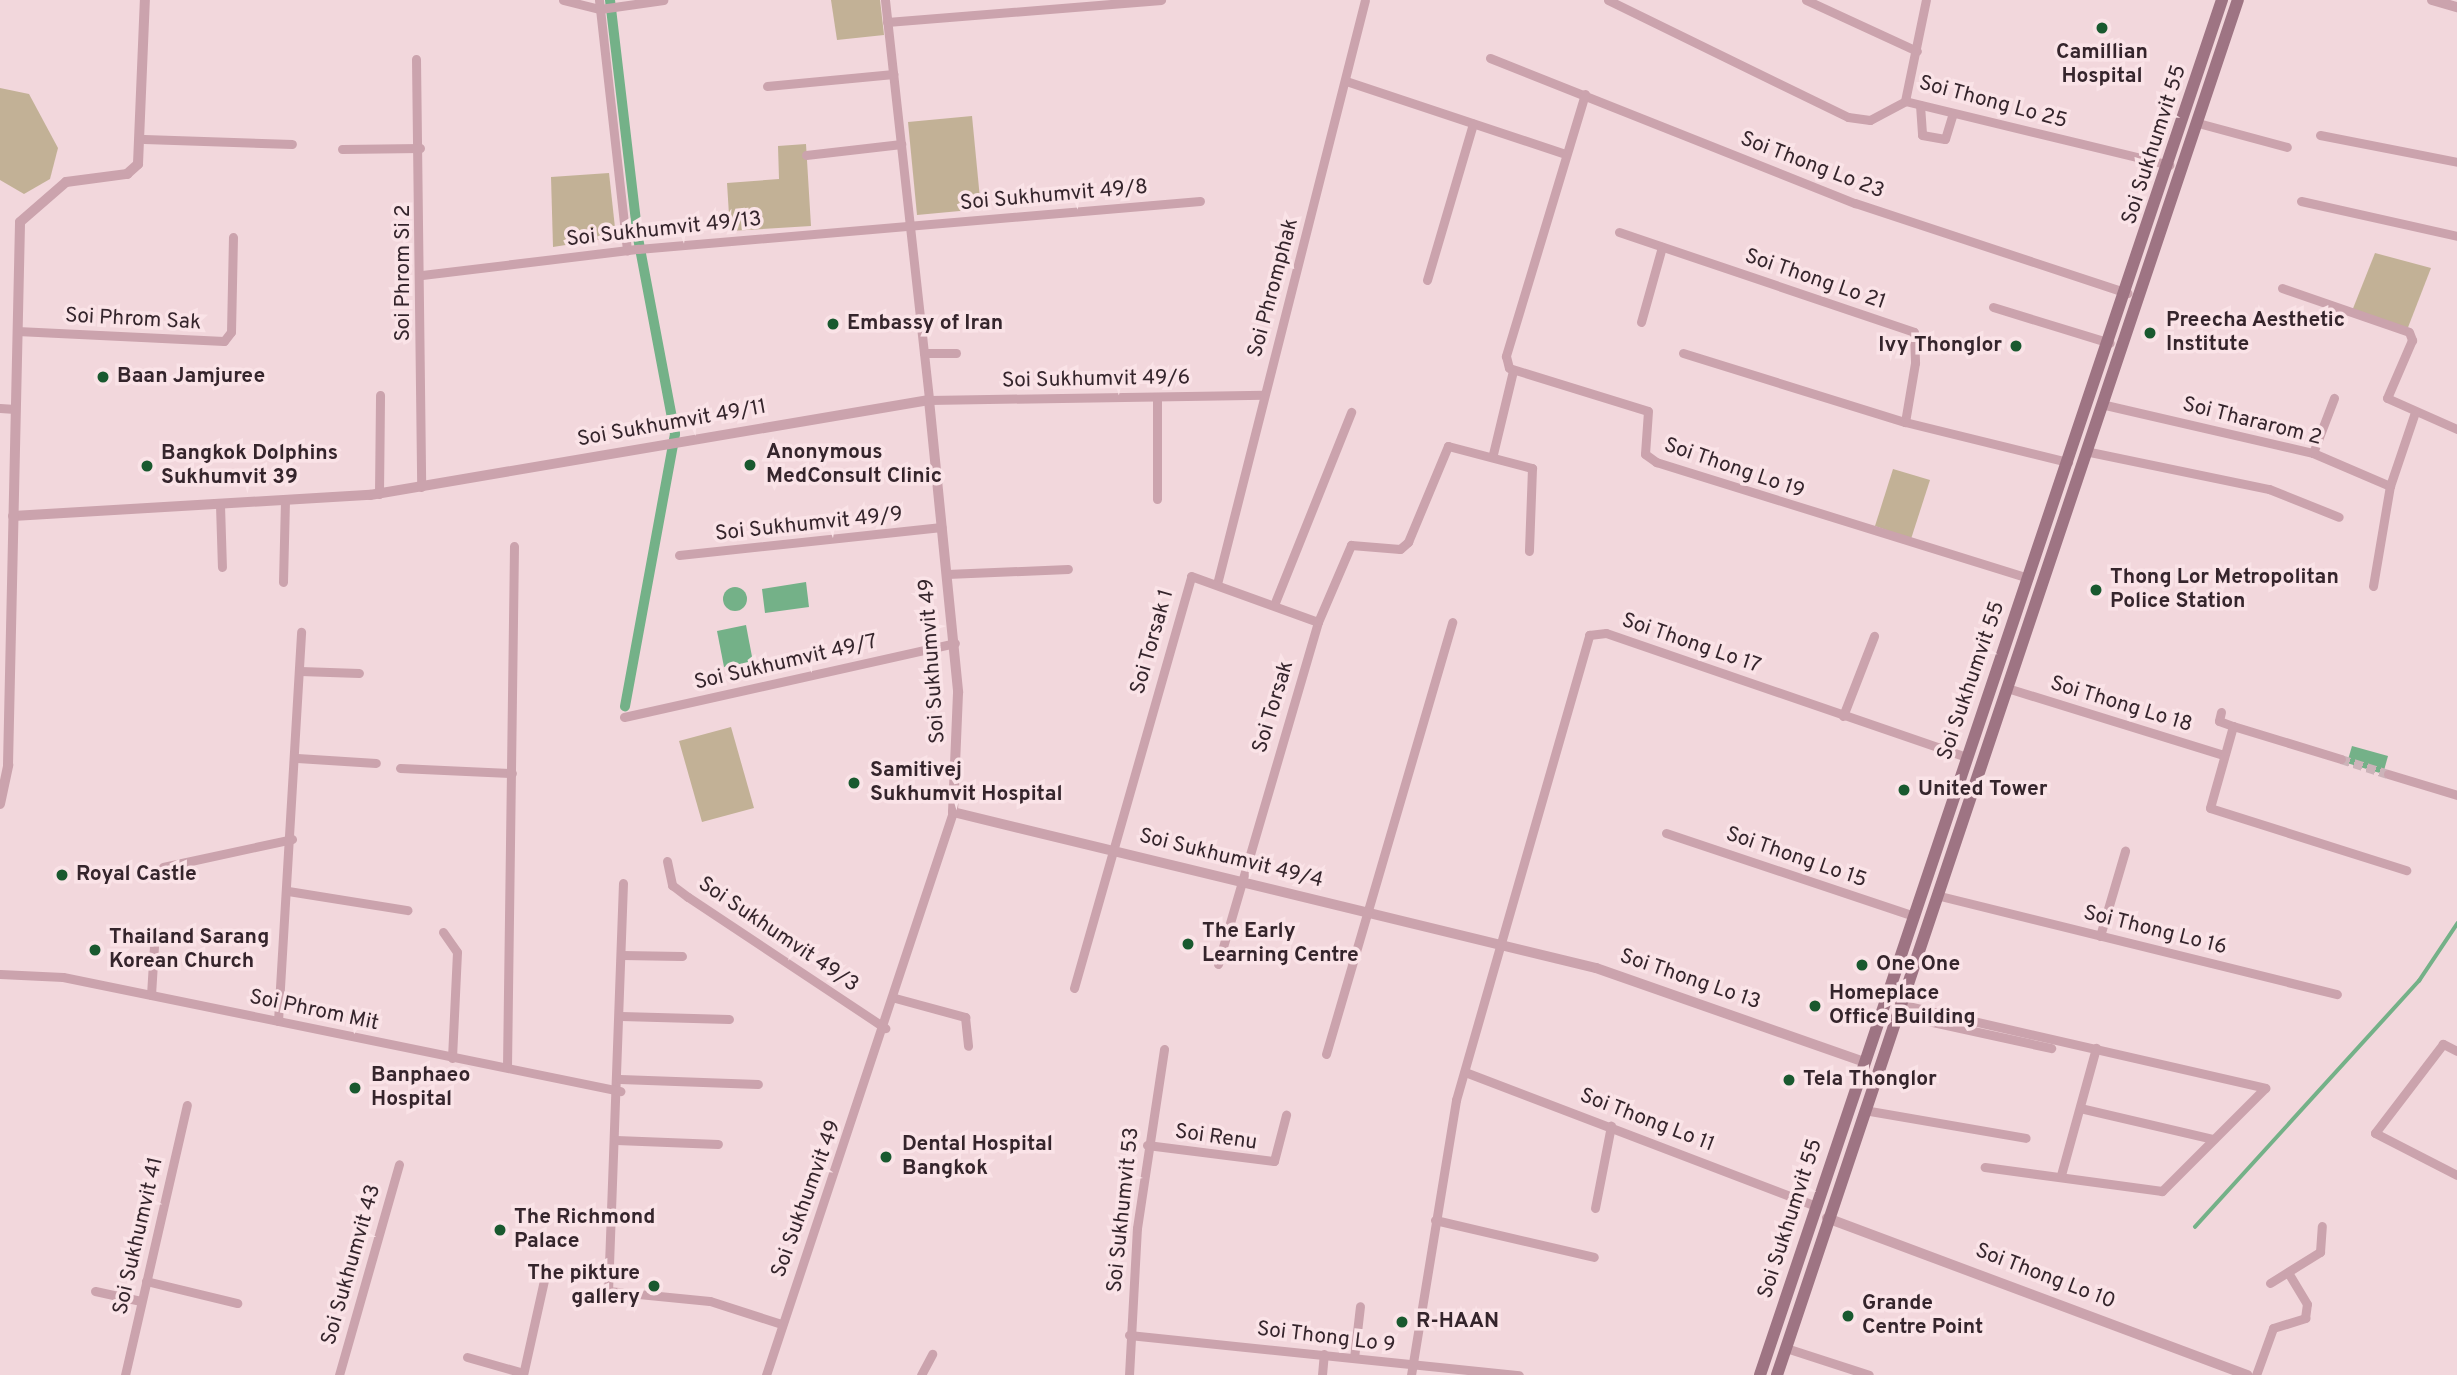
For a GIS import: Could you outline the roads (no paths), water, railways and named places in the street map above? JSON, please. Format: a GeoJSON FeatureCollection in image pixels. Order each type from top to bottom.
{"type":"FeatureCollection","features":[{"type":"Feature","properties":{"kind":"main road","name":"Soi Sukhumvit 55"},"geometry":{"type":"LineString","coordinates":[[1760,1375],[2028,578],[2074,464],[2132,295],[2169,165],[2222,0]]}},
{"type":"Feature","properties":{"kind":"main road","name":"Soi Sukhumvit 55"},"geometry":{"type":"LineString","coordinates":[[1777,1375],[1878,1065],[2042,582],[2074,464],[2085,451],[2110,343],[2183,169],[2238,0]]}},
{"type":"Feature","properties":{"kind":"main road"},"geometry":{"type":"LineString","coordinates":[[2215,19],[2230,24]]}},
{"type":"Feature","properties":{"kind":"main road"},"geometry":{"type":"LineString","coordinates":[[2211,33],[2225,38]]}},
{"type":"Feature","properties":{"kind":"main road"},"geometry":{"type":"LineString","coordinates":[[2169,165],[2183,169]]}},
{"type":"Feature","properties":{"kind":"main road"},"geometry":{"type":"LineString","coordinates":[[2028,578],[2042,582]]}},
{"type":"Feature","properties":{"kind":"main road"},"geometry":{"type":"LineString","coordinates":[[1992,683],[2007,688]]}},
{"type":"Feature","properties":{"kind":"main road"},"geometry":{"type":"LineString","coordinates":[[1967,757],[1983,761]]}},
{"type":"Feature","properties":{"kind":"main road"},"geometry":{"type":"LineString","coordinates":[[1922,890],[1936,895]]}},
{"type":"Feature","properties":{"kind":"main road"},"geometry":{"type":"LineString","coordinates":[[1914,916],[1927,922]]}},
{"type":"Feature","properties":{"kind":"main road"},"geometry":{"type":"LineString","coordinates":[[1864,1062],[1878,1065]]}},
{"type":"Feature","properties":{"kind":"main road"},"geometry":{"type":"LineString","coordinates":[[1815,1206],[1827,1218]]}},
{"type":"Feature","properties":{"kind":"street"},"geometry":{"type":"LineString","coordinates":[[0,804],[13,516],[22,215],[66,182],[127,174],[141,158],[144,139],[145,0]]}},
{"type":"Feature","properties":{"kind":"street"},"geometry":{"type":"LineString","coordinates":[[563,0],[599,5],[663,0]]}},
{"type":"Feature","properties":{"kind":"street","name":"Soi Sukhumvit 49"},"geometry":{"type":"LineString","coordinates":[[766,1375],[781,1324],[895,998],[953,812],[959,740],[955,643],[885,0]]}},
{"type":"Feature","properties":{"kind":"street"},"geometry":{"type":"LineString","coordinates":[[887,22],[1161,0]]}},
{"type":"Feature","properties":{"kind":"street","name":"Soi Phromphak"},"geometry":{"type":"LineString","coordinates":[[1217,584],[1365,0]]}},
{"type":"Feature","properties":{"kind":"street"},"geometry":{"type":"LineString","coordinates":[[1608,0],[1848,117],[1866,122],[1905,101]]}},
{"type":"Feature","properties":{"kind":"street"},"geometry":{"type":"LineString","coordinates":[[1806,0],[1917,51]]}},
{"type":"Feature","properties":{"kind":"street","name":"Soi Thong Lo 25"},"geometry":{"type":"LineString","coordinates":[[1926,0],[1905,101],[2169,165]]}},
{"type":"Feature","properties":{"kind":"street"},"geometry":{"type":"LineString","coordinates":[[2432,0],[2457,7]]}},
{"type":"Feature","properties":{"kind":"street"},"geometry":{"type":"LineString","coordinates":[[599,5],[627,250]]}},
{"type":"Feature","properties":{"kind":"street","name":"Soi Thong Lo 23"},"geometry":{"type":"LineString","coordinates":[[1490,58],[1854,203],[2132,295]]}},
{"type":"Feature","properties":{"kind":"street","name":"Soi Phrom Si 2"},"geometry":{"type":"LineString","coordinates":[[416,59],[422,275],[421,487]]}},
{"type":"Feature","properties":{"kind":"street"},"geometry":{"type":"LineString","coordinates":[[767,86],[893,74]]}},
{"type":"Feature","properties":{"kind":"street"},"geometry":{"type":"LineString","coordinates":[[1346,81],[1566,154]]}},
{"type":"Feature","properties":{"kind":"street"},"geometry":{"type":"LineString","coordinates":[[1529,551],[1532,468],[1493,453],[1513,371],[1506,356],[1585,94]]}},
{"type":"Feature","properties":{"kind":"street"},"geometry":{"type":"LineString","coordinates":[[1920,105],[1922,135],[1945,139],[1953,113]]}},
{"type":"Feature","properties":{"kind":"street"},"geometry":{"type":"LineString","coordinates":[[2198,123],[2287,147]]}},
{"type":"Feature","properties":{"kind":"street"},"geometry":{"type":"LineString","coordinates":[[1427,280],[1473,124]]}},
{"type":"Feature","properties":{"kind":"street"},"geometry":{"type":"LineString","coordinates":[[2320,135],[2457,162]]}},
{"type":"Feature","properties":{"kind":"street"},"geometry":{"type":"LineString","coordinates":[[144,139],[292,144]]}},
{"type":"Feature","properties":{"kind":"street"},"geometry":{"type":"LineString","coordinates":[[807,155],[901,144]]}},
{"type":"Feature","properties":{"kind":"street"},"geometry":{"type":"LineString","coordinates":[[342,149],[420,148]]}},
{"type":"Feature","properties":{"kind":"street","name":"Soi Sukhumvit 49/8"},"geometry":{"type":"LineString","coordinates":[[911,225],[1200,201]]}},
{"type":"Feature","properties":{"kind":"street"},"geometry":{"type":"LineString","coordinates":[[2301,201],[2457,236]]}},
{"type":"Feature","properties":{"kind":"street","name":"Soi Sukhumvit 49/13"},"geometry":{"type":"LineString","coordinates":[[422,275],[627,250],[911,225]]}},
{"type":"Feature","properties":{"kind":"street","name":"Soi Thong Lo 21"},"geometry":{"type":"LineString","coordinates":[[1619,232],[1914,332],[1905,422]]}},
{"type":"Feature","properties":{"kind":"street","name":"Soi Phrom Sak"},"geometry":{"type":"LineString","coordinates":[[17,331],[224,341],[231,332],[233,237]]}},
{"type":"Feature","properties":{"kind":"street"},"geometry":{"type":"LineString","coordinates":[[1641,322],[1662,247]]}},
{"type":"Feature","properties":{"kind":"street"},"geometry":{"type":"LineString","coordinates":[[2282,288],[2409,332],[2412,340],[2387,394],[2390,403],[2457,429]]}},
{"type":"Feature","properties":{"kind":"street"},"geometry":{"type":"LineString","coordinates":[[1993,307],[2110,343]]}},
{"type":"Feature","properties":{"kind":"street"},"geometry":{"type":"LineString","coordinates":[[1683,353],[1905,422],[2074,464]]}},
{"type":"Feature","properties":{"kind":"street"},"geometry":{"type":"LineString","coordinates":[[924,354],[956,354]]}},
{"type":"Feature","properties":{"kind":"street","name":"Soi Thong Lo 19"},"geometry":{"type":"LineString","coordinates":[[1513,371],[1648,411],[1646,456],[1656,463],[2028,578]]}},
{"type":"Feature","properties":{"kind":"street"},"geometry":{"type":"LineString","coordinates":[[379,494],[380,395]]}},
{"type":"Feature","properties":{"kind":"street","name":"Soi Sukhumvit 49/6"},"geometry":{"type":"LineString","coordinates":[[929,400],[1264,396]]}},
{"type":"Feature","properties":{"kind":"street"},"geometry":{"type":"LineString","coordinates":[[1157,397],[1157,499]]}},
{"type":"Feature","properties":{"kind":"street"},"geometry":{"type":"LineString","coordinates":[[2313,453],[2334,398]]}},
{"type":"Feature","properties":{"kind":"street","name":"Soi Sukhumvit 49/11"},"geometry":{"type":"LineString","coordinates":[[13,516],[285,502],[379,494],[929,400]]}},
{"type":"Feature","properties":{"kind":"street","name":"Soi Thararom 2"},"geometry":{"type":"LineString","coordinates":[[2096,402],[2313,453],[2390,486]]}},
{"type":"Feature","properties":{"kind":"street"},"geometry":{"type":"LineString","coordinates":[[0,408],[15,409]]}},
{"type":"Feature","properties":{"kind":"street"},"geometry":{"type":"LineString","coordinates":[[1274,605],[1351,412]]}},
{"type":"Feature","properties":{"kind":"street"},"geometry":{"type":"LineString","coordinates":[[2373,586],[2390,486],[2415,412]]}},
{"type":"Feature","properties":{"kind":"street","name":"Soi Torsak"},"geometry":{"type":"LineString","coordinates":[[1218,964],[1318,622],[1351,545],[1400,549],[1408,542],[1448,446],[1493,453]]}},
{"type":"Feature","properties":{"kind":"street"},"geometry":{"type":"LineString","coordinates":[[2085,451],[2269,489],[2339,517]]}},
{"type":"Feature","properties":{"kind":"street"},"geometry":{"type":"LineString","coordinates":[[283,582],[285,502]]}},
{"type":"Feature","properties":{"kind":"street"},"geometry":{"type":"LineString","coordinates":[[220,505],[222,567]]}},
{"type":"Feature","properties":{"kind":"street","name":"Soi Sukhumvit 49/9"},"geometry":{"type":"LineString","coordinates":[[679,555],[943,527]]}},
{"type":"Feature","properties":{"kind":"street"},"geometry":{"type":"LineString","coordinates":[[506,1068],[514,546]]}},
{"type":"Feature","properties":{"kind":"street"},"geometry":{"type":"LineString","coordinates":[[947,574],[1068,569]]}},
{"type":"Feature","properties":{"kind":"street","name":"Soi Torsak 1"},"geometry":{"type":"LineString","coordinates":[[1112,850],[1190,578],[1217,584],[1318,622]]}},
{"type":"Feature","properties":{"kind":"street"},"geometry":{"type":"LineString","coordinates":[[1326,1054],[1452,622]]}},
{"type":"Feature","properties":{"kind":"street"},"geometry":{"type":"LineString","coordinates":[[278,1021],[297,758],[301,632]]}},
{"type":"Feature","properties":{"kind":"street","name":"Soi Thong Lo 17"},"geometry":{"type":"LineString","coordinates":[[1500,945],[1589,635],[1606,633],[1967,757]]}},
{"type":"Feature","properties":{"kind":"street"},"geometry":{"type":"LineString","coordinates":[[1843,716],[1874,636]]}},
{"type":"Feature","properties":{"kind":"street","name":"Soi Sukhumvit 49/7"},"geometry":{"type":"LineString","coordinates":[[624,717],[955,643]]}},
{"type":"Feature","properties":{"kind":"street"},"geometry":{"type":"LineString","coordinates":[[300,671],[359,673]]}},
{"type":"Feature","properties":{"kind":"street","name":"Soi Thong Lo 18"},"geometry":{"type":"LineString","coordinates":[[2007,688],[2224,755]]}},
{"type":"Feature","properties":{"kind":"street"},"geometry":{"type":"LineString","coordinates":[[2221,712],[2219,721],[2341,759]]}},
{"type":"Feature","properties":{"kind":"street"},"geometry":{"type":"LineString","coordinates":[[2233,726],[2210,808],[2406,870]]}},
{"type":"Feature","properties":{"kind":"street"},"geometry":{"type":"LineString","coordinates":[[297,758],[376,763]]}},
{"type":"Feature","properties":{"kind":"street"},"geometry":{"type":"LineString","coordinates":[[400,768],[512,774]]}},
{"type":"Feature","properties":{"kind":"street"},"geometry":{"type":"LineString","coordinates":[[2388,774],[2457,795]]}},
{"type":"Feature","properties":{"kind":"street","name":"Soi Sukhumvit 49/4"},"geometry":{"type":"LineString","coordinates":[[953,812],[1500,945]]}},
{"type":"Feature","properties":{"kind":"street","name":"Soi Thong Lo 15"},"geometry":{"type":"LineString","coordinates":[[1666,833],[1914,916]]}},
{"type":"Feature","properties":{"kind":"street"},"geometry":{"type":"LineString","coordinates":[[163,867],[292,839]]}},
{"type":"Feature","properties":{"kind":"street"},"geometry":{"type":"LineString","coordinates":[[1074,988],[1112,850]]}},
{"type":"Feature","properties":{"kind":"street"},"geometry":{"type":"LineString","coordinates":[[2100,936],[2125,851]]}},
{"type":"Feature","properties":{"kind":"street","name":"Soi Sukhumvit 49/3"},"geometry":{"type":"LineString","coordinates":[[667,861],[680,891],[885,1028]]}},
{"type":"Feature","properties":{"kind":"street"},"geometry":{"type":"LineString","coordinates":[[623,883],[620,1091],[608,1291],[710,1301],[781,1324]]}},
{"type":"Feature","properties":{"kind":"street"},"geometry":{"type":"LineString","coordinates":[[288,891],[407,910]]}},
{"type":"Feature","properties":{"kind":"street","name":"Soi Thong Lo 16"},"geometry":{"type":"LineString","coordinates":[[1936,895],[2337,994]]}},
{"type":"Feature","properties":{"kind":"street"},"geometry":{"type":"LineString","coordinates":[[151,995],[155,929]]}},
{"type":"Feature","properties":{"kind":"street"},"geometry":{"type":"LineString","coordinates":[[443,932],[457,952],[452,1058]]}},
{"type":"Feature","properties":{"kind":"street"},"geometry":{"type":"LineString","coordinates":[[1412,1371],[1435,1220],[1465,1072],[1500,945]]}},
{"type":"Feature","properties":{"kind":"street","name":"Soi Thong Lo 13"},"geometry":{"type":"LineString","coordinates":[[1500,945],[1605,971],[1864,1062]]}},
{"type":"Feature","properties":{"kind":"street"},"geometry":{"type":"LineString","coordinates":[[622,955],[682,956]]}},
{"type":"Feature","properties":{"kind":"street","name":"Soi Phrom Mit"},"geometry":{"type":"LineString","coordinates":[[0,974],[63,977],[620,1091]]}},
{"type":"Feature","properties":{"kind":"street"},"geometry":{"type":"LineString","coordinates":[[895,998],[967,1018],[968,1046]]}},
{"type":"Feature","properties":{"kind":"street"},"geometry":{"type":"LineString","coordinates":[[1897,1009],[2051,1048]]}},
{"type":"Feature","properties":{"kind":"street"},"geometry":{"type":"LineString","coordinates":[[1897,1009],[2096,1048],[2265,1088],[2162,1191],[2061,1175],[1985,1167]]}},
{"type":"Feature","properties":{"kind":"street"},"geometry":{"type":"LineString","coordinates":[[621,1016],[729,1019]]}},
{"type":"Feature","properties":{"kind":"street"},"geometry":{"type":"LineString","coordinates":[[2457,1051],[2444,1044],[2376,1130],[2381,1139],[2457,1175]]}},
{"type":"Feature","properties":{"kind":"street"},"geometry":{"type":"LineString","coordinates":[[2061,1175],[2096,1048]]}},
{"type":"Feature","properties":{"kind":"street","name":"Soi Sukhumvit 53"},"geometry":{"type":"LineString","coordinates":[[1129,1375],[1129,1335],[1147,1145],[1164,1049]]}},
{"type":"Feature","properties":{"kind":"street","name":"Soi Thong Lo 11"},"geometry":{"type":"LineString","coordinates":[[1465,1072],[1815,1206]]}},
{"type":"Feature","properties":{"kind":"street"},"geometry":{"type":"LineString","coordinates":[[620,1079],[758,1084]]}},
{"type":"Feature","properties":{"kind":"street","name":"Soi Sukhumvit 41"},"geometry":{"type":"LineString","coordinates":[[125,1375],[187,1105]]}},
{"type":"Feature","properties":{"kind":"street"},"geometry":{"type":"LineString","coordinates":[[2080,1108],[2213,1139]]}},
{"type":"Feature","properties":{"kind":"street"},"geometry":{"type":"LineString","coordinates":[[1864,1110],[2026,1138]]}},
{"type":"Feature","properties":{"kind":"street","name":"Soi Renu"},"geometry":{"type":"LineString","coordinates":[[1147,1145],[1274,1161],[1286,1115]]}},
{"type":"Feature","properties":{"kind":"street"},"geometry":{"type":"LineString","coordinates":[[1595,1208],[1611,1126]]}},
{"type":"Feature","properties":{"kind":"street"},"geometry":{"type":"LineString","coordinates":[[616,1140],[718,1144]]}},
{"type":"Feature","properties":{"kind":"street","name":"Soi Sukhumvit 43"},"geometry":{"type":"LineString","coordinates":[[339,1375],[399,1164]]}},
{"type":"Feature","properties":{"kind":"street","name":"Soi Thong Lo 10"},"geometry":{"type":"LineString","coordinates":[[1827,1218],[2248,1375]]}},
{"type":"Feature","properties":{"kind":"street"},"geometry":{"type":"LineString","coordinates":[[1435,1220],[1594,1257]]}},
{"type":"Feature","properties":{"kind":"street"},"geometry":{"type":"LineString","coordinates":[[2270,1283],[2320,1252],[2322,1226]]}},
{"type":"Feature","properties":{"kind":"street"},"geometry":{"type":"LineString","coordinates":[[2256,1375],[2273,1328],[2305,1318],[2307,1304],[2288,1272]]}},
{"type":"Feature","properties":{"kind":"street"},"geometry":{"type":"LineString","coordinates":[[467,1357],[523,1374],[544,1280]]}},
{"type":"Feature","properties":{"kind":"street"},"geometry":{"type":"LineString","coordinates":[[146,1281],[237,1303]]}},
{"type":"Feature","properties":{"kind":"street"},"geometry":{"type":"LineString","coordinates":[[95,1291],[141,1301]]}},
{"type":"Feature","properties":{"kind":"street"},"geometry":{"type":"LineString","coordinates":[[1354,1358],[1360,1306]]}},
{"type":"Feature","properties":{"kind":"street","name":"Soi Thong Lo 9"},"geometry":{"type":"LineString","coordinates":[[1129,1335],[1324,1354],[1412,1371],[1519,1375]]}},
{"type":"Feature","properties":{"kind":"street"},"geometry":{"type":"LineString","coordinates":[[1786,1348],[1869,1375]]}},
{"type":"Feature","properties":{"kind":"street"},"geometry":{"type":"LineString","coordinates":[[921,1375],[932,1354]]}},
{"type":"Feature","properties":{"kind":"street"},"geometry":{"type":"LineString","coordinates":[[1322,1375],[1324,1354]]}},
{"type":"Feature","properties":{"kind":"waterway"},"geometry":{"type":"LineString","coordinates":[[610,0],[638,238],[675,434],[625,706]]}},
{"type":"Feature","properties":{"kind":"waterway"},"geometry":{"type":"LineString","coordinates":[[2195,1227],[2419,981],[2457,924]]}},
{"type":"Feature","properties":{"kind":"tunnel"},"geometry":{"type":"LineString","coordinates":[[2341,759],[2388,774]]}},
{"type":"Feature","properties":{"kind":"place","name":"Camillian Hospital"},"geometry":{"type":"Point","coordinates":[2102,28]}},
{"type":"Feature","properties":{"kind":"place","name":"Embassy of Iran"},"geometry":{"type":"Point","coordinates":[833,324]}},
{"type":"Feature","properties":{"kind":"place","name":"Preecha Aesthetic Institute"},"geometry":{"type":"Point","coordinates":[2150,333]}},
{"type":"Feature","properties":{"kind":"place","name":"Ivy Thonglor"},"geometry":{"type":"Point","coordinates":[2016,346]}},
{"type":"Feature","properties":{"kind":"place","name":"Baan Jamjuree"},"geometry":{"type":"Point","coordinates":[103,377]}},
{"type":"Feature","properties":{"kind":"place","name":"Anonymous MedConsult Clinic"},"geometry":{"type":"Point","coordinates":[750,465]}},
{"type":"Feature","properties":{"kind":"place","name":"Bangkok Dolphins Sukhumvit 39"},"geometry":{"type":"Point","coordinates":[147,466]}},
{"type":"Feature","properties":{"kind":"place","name":"Thong Lor Metropolitan Police Station"},"geometry":{"type":"Point","coordinates":[2096,590]}},
{"type":"Feature","properties":{"kind":"place","name":"Samitivej Sukhumvit Hospital"},"geometry":{"type":"Point","coordinates":[854,783]}},
{"type":"Feature","properties":{"kind":"place","name":"United Tower"},"geometry":{"type":"Point","coordinates":[1904,790]}},
{"type":"Feature","properties":{"kind":"place","name":"Royal Castle"},"geometry":{"type":"Point","coordinates":[62,875]}},
{"type":"Feature","properties":{"kind":"place","name":"The Early Learning Centre"},"geometry":{"type":"Point","coordinates":[1188,944]}},
{"type":"Feature","properties":{"kind":"place","name":"Thailand Sarang Korean Church"},"geometry":{"type":"Point","coordinates":[95,950]}},
{"type":"Feature","properties":{"kind":"place","name":"One One"},"geometry":{"type":"Point","coordinates":[1862,965]}},
{"type":"Feature","properties":{"kind":"place","name":"Homeplace Office Building"},"geometry":{"type":"Point","coordinates":[1815,1006]}},
{"type":"Feature","properties":{"kind":"place","name":"Tela Thonglor"},"geometry":{"type":"Point","coordinates":[1789,1080]}},
{"type":"Feature","properties":{"kind":"place","name":"Banphaeo Hospital"},"geometry":{"type":"Point","coordinates":[355,1088]}},
{"type":"Feature","properties":{"kind":"place","name":"Dental Hospital Bangkok"},"geometry":{"type":"Point","coordinates":[886,1157]}},
{"type":"Feature","properties":{"kind":"place","name":"The Richmond Palace"},"geometry":{"type":"Point","coordinates":[500,1230]}},
{"type":"Feature","properties":{"kind":"place","name":"The pikture gallery"},"geometry":{"type":"Point","coordinates":[654,1286]}},
{"type":"Feature","properties":{"kind":"place","name":"Grande Centre Point"},"geometry":{"type":"Point","coordinates":[1848,1316]}},
{"type":"Feature","properties":{"kind":"place","name":"R-HAAN"},"geometry":{"type":"Point","coordinates":[1402,1322]}}]}
